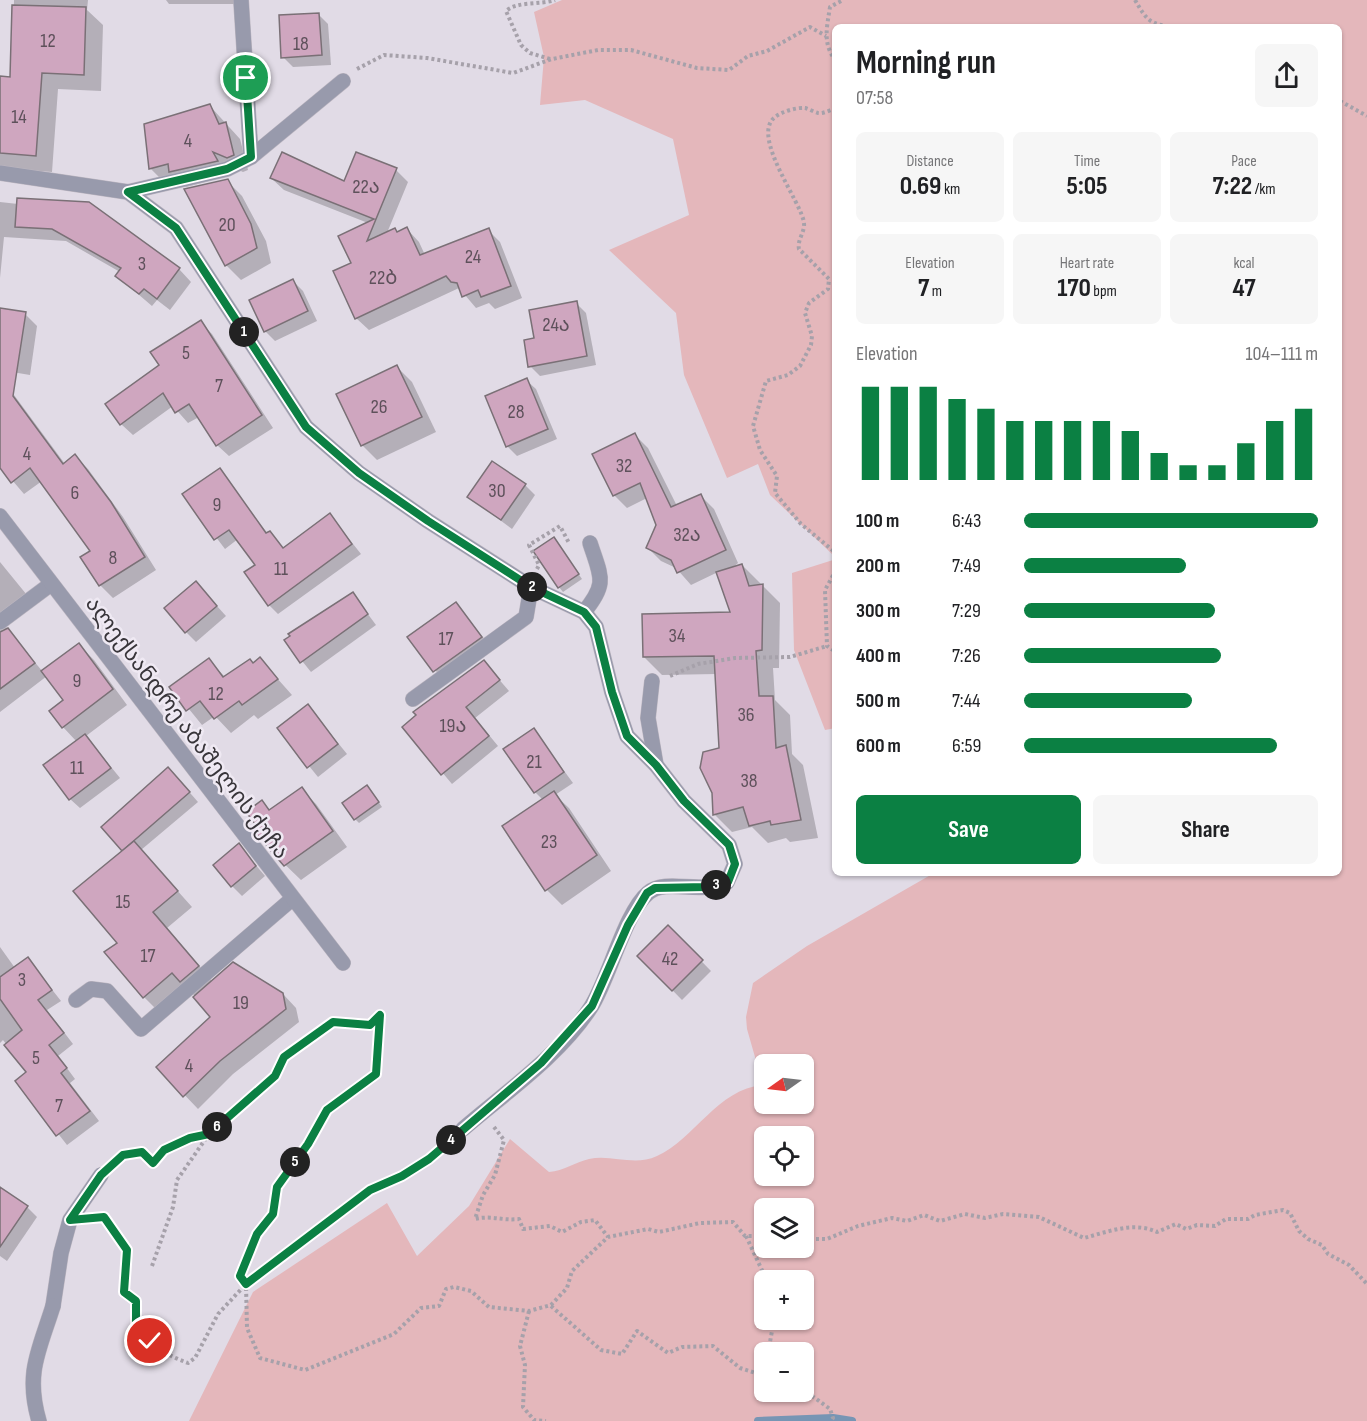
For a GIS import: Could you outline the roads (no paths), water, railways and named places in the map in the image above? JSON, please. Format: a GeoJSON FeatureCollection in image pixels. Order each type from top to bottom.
{"type":"FeatureCollection","features":[{"type":"Feature","properties":{"kind":"street"},"geometry":{"type":"LineString","coordinates":[[241,0],[251,157]]}},
{"type":"Feature","properties":{"kind":"street"},"geometry":{"type":"LineString","coordinates":[[0,173],[128,192],[227,169],[251,157],[344,81]]}},
{"type":"Feature","properties":{"kind":"street"},"geometry":{"type":"LineString","coordinates":[[128,192],[176,228],[306,427],[359,473],[531,587],[584,612],[596,627],[612,692],[627,736],[656,765],[684,801],[729,845],[735,864],[728,882],[706,887],[655,888],[647,893],[628,925],[592,1006],[541,1063],[462,1130]]}},
{"type":"Feature","properties":{"kind":"street","name":"ალექსანდრე აბაშელის ქუჩა"},"geometry":{"type":"LineString","coordinates":[[0,516],[343,963]]}},
{"type":"Feature","properties":{"kind":"street"},"geometry":{"type":"LineString","coordinates":[[584,612],[599,594],[601,579],[590,543]]}},
{"type":"Feature","properties":{"kind":"street"},"geometry":{"type":"LineString","coordinates":[[0,622],[51,584]]}},
{"type":"Feature","properties":{"kind":"street"},"geometry":{"type":"LineString","coordinates":[[413,699],[526,617],[531,587]]}},
{"type":"Feature","properties":{"kind":"street"},"geometry":{"type":"LineString","coordinates":[[652,681],[648,718],[656,765]]}},
{"type":"Feature","properties":{"kind":"street"},"geometry":{"type":"LineString","coordinates":[[76,1000],[91,988],[107,991],[141,1029],[292,899]]}},
{"type":"Feature","properties":{"kind":"street"},"geometry":{"type":"LineString","coordinates":[[39,1421],[32,1397],[32,1375],[53,1306],[61,1253],[70,1220],[101,1175]]}},
{"type":"Feature","properties":{"kind":"waterway"},"geometry":{"type":"LineString","coordinates":[[758,1421],[833,1418],[852,1421]]}}]}
